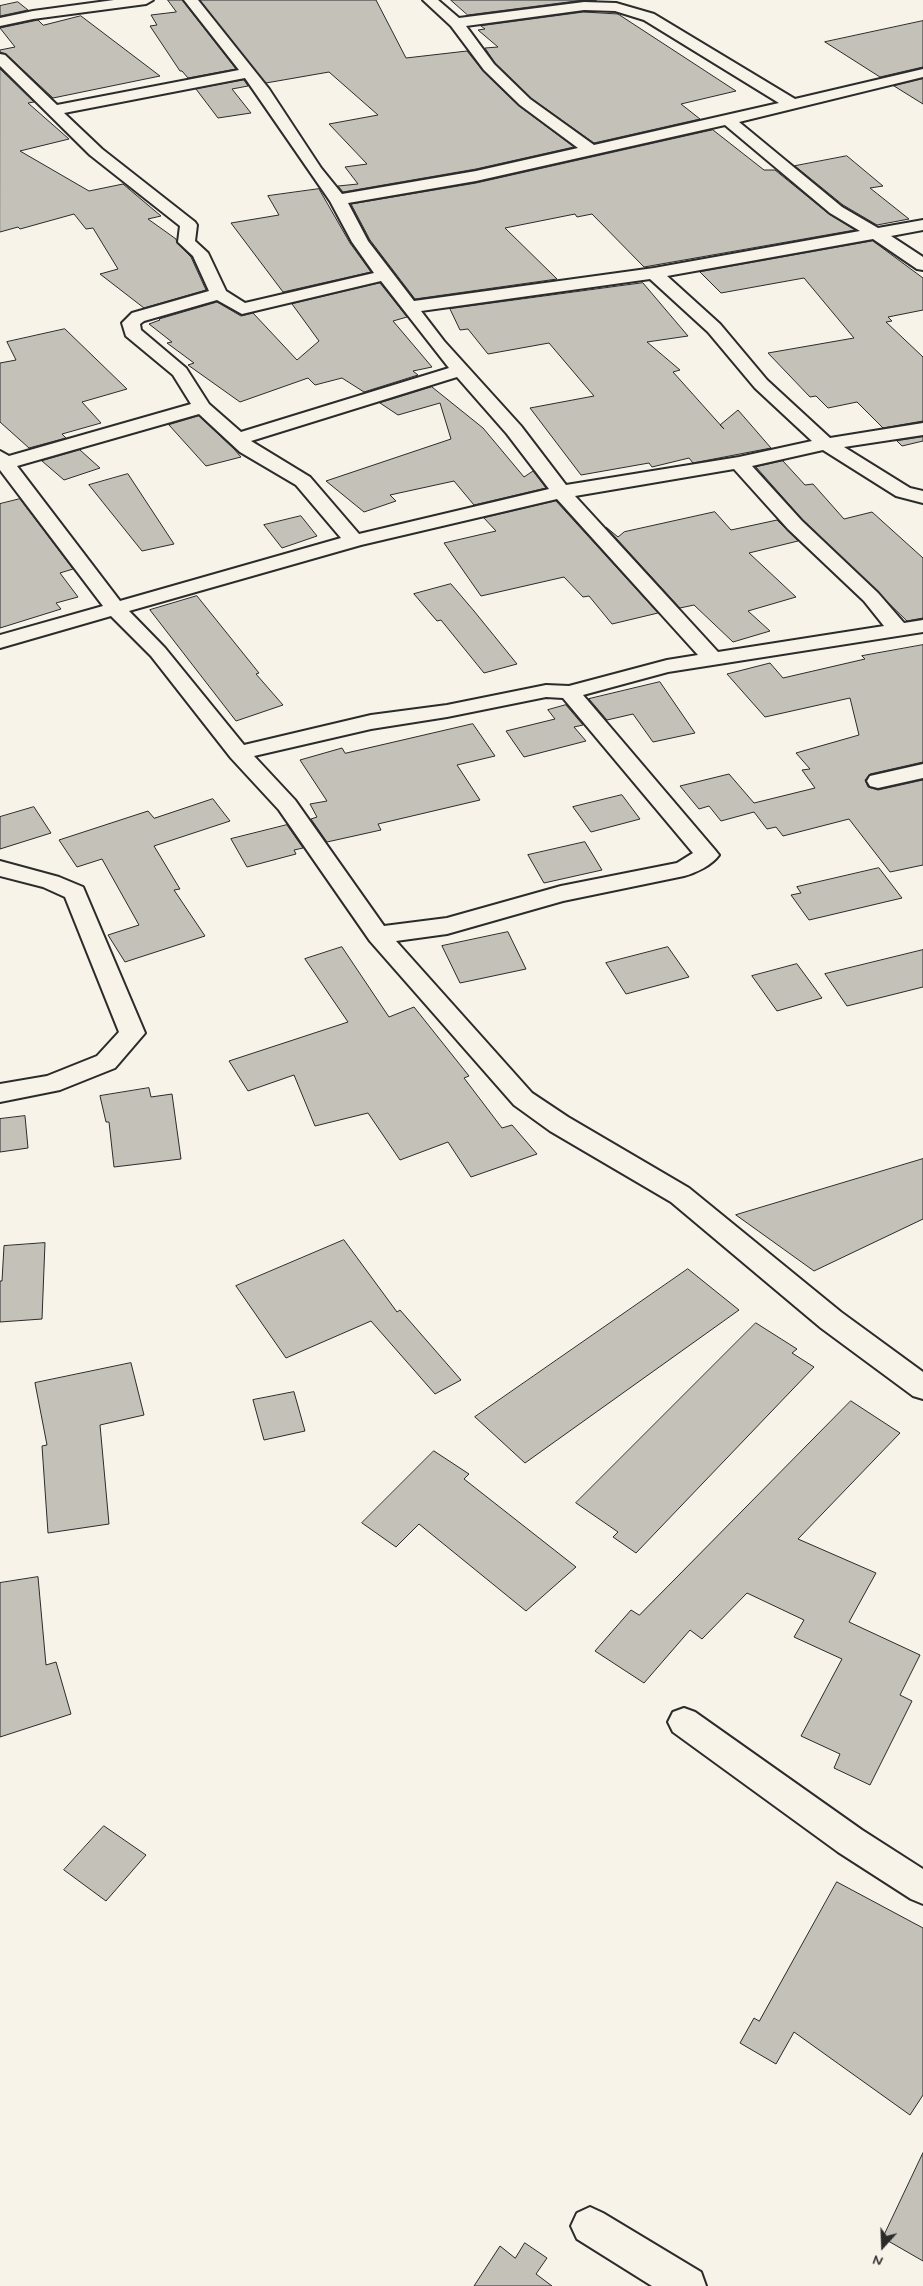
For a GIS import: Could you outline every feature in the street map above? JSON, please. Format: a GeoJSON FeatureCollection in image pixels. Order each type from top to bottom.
{"type":"FeatureCollection","features":[{"type":"Feature","properties":{"kind":"street"},"geometry":{"type":"LineString","coordinates":[[0,22],[33,15],[146,0]]}},
{"type":"Feature","properties":{"kind":"street"},"geometry":{"type":"LineString","coordinates":[[191,0],[264,92],[315,170],[338,200],[360,242],[438,345],[514,430],[561,492],[712,658]]}},
{"type":"Feature","properties":{"kind":"street"},"geometry":{"type":"LineString","coordinates":[[430,0],[456,23],[489,67],[525,102],[590,150]]}},
{"type":"Feature","properties":{"kind":"street"},"geometry":{"type":"LineString","coordinates":[[456,23],[584,6],[616,7],[649,17],[792,104]]}},
{"type":"Feature","properties":{"kind":"street"},"geometry":{"type":"LineString","coordinates":[[0,58],[96,152],[189,225],[186,242],[200,253],[219,294],[242,308],[386,275]]}},
{"type":"Feature","properties":{"kind":"street"},"geometry":{"type":"LineString","coordinates":[[54,110],[248,73]]}},
{"type":"Feature","properties":{"kind":"street"},"geometry":{"type":"LineString","coordinates":[[338,200],[476,176],[729,121],[923,73]]}},
{"type":"Feature","properties":{"kind":"street"},"geometry":{"type":"LineString","coordinates":[[729,121],[805,182],[836,210],[923,265]]}},
{"type":"Feature","properties":{"kind":"street"},"geometry":{"type":"LineString","coordinates":[[409,307],[654,273],[873,232],[923,225]]}},
{"type":"Feature","properties":{"kind":"street"},"geometry":{"type":"LineString","coordinates":[[654,273],[714,328],[761,384],[826,444],[903,492],[923,497]]}},
{"type":"Feature","properties":{"kind":"street"},"geometry":{"type":"LineString","coordinates":[[219,294],[138,317],[131,323],[132,332],[180,372],[202,407],[247,448],[303,481],[354,541]]}},
{"type":"Feature","properties":{"kind":"street"},"geometry":{"type":"LineString","coordinates":[[239,439],[462,370]]}},
{"type":"Feature","properties":{"kind":"street"},"geometry":{"type":"LineString","coordinates":[[202,407],[3,460],[115,608],[158,652],[239,753],[287,805],[378,935],[523,1099],[559,1124],[680,1195],[831,1320],[923,1388]]}},
{"type":"Feature","properties":{"kind":"street"},"geometry":{"type":"LineString","coordinates":[[0,642],[354,541],[561,492],[739,464],[826,444],[923,429]]}},
{"type":"Feature","properties":{"kind":"street"},"geometry":{"type":"LineString","coordinates":[[739,464],[795,526],[870,597],[897,628]]}},
{"type":"Feature","properties":{"kind":"street"},"geometry":{"type":"LineString","coordinates":[[239,753],[300,737],[371,722],[447,711],[546,691],[569,692],[638,673],[712,658],[897,628],[923,626]]}},
{"type":"Feature","properties":{"kind":"street"},"geometry":{"type":"LineString","coordinates":[[378,935],[447,926],[561,894],[684,868],[706,855],[569,692]]}},
{"type":"Feature","properties":{"kind":"street"},"geometry":{"type":"LineString","coordinates":[[878,781],[923,771]]}},
{"type":"Feature","properties":{"kind":"street"},"geometry":{"type":"LineString","coordinates":[[0,868],[51,882],[75,892],[132,1033],[106,1062],[51,1084],[0,1093]]}},
{"type":"Feature","properties":{"kind":"street"},"geometry":{"type":"LineString","coordinates":[[684,1722],[850,1840],[923,1888]]}},
{"type":"Feature","properties":{"kind":"street"},"geometry":{"type":"LineString","coordinates":[[590,2226],[687,2286]]}},
{"type":"Feature","properties":{"kind":"building"},"geometry":{"type":"Polygon","coordinates":[[[168,0],[182,0],[236,69],[188,78],[180,71],[150,26],[157,25],[151,15],[176,12],[168,0]]]}},
{"type":"Feature","properties":{"kind":"building"},"geometry":{"type":"Polygon","coordinates":[[[200,0],[376,0],[406,58],[467,51],[483,71],[519,106],[574,147],[476,169],[343,192],[338,186],[358,184],[345,167],[367,164],[329,124],[378,115],[329,72],[266,83],[200,0]]]}},
{"type":"Feature","properties":{"kind":"building"},"geometry":{"type":"Polygon","coordinates":[[[451,0],[584,0],[468,15],[451,0]]]}},
{"type":"Feature","properties":{"kind":"building"},"geometry":{"type":"Polygon","coordinates":[[[18,2],[28,10],[0,16],[0,6],[18,2]]]}},
{"type":"Feature","properties":{"kind":"building"},"geometry":{"type":"Polygon","coordinates":[[[584,12],[618,14],[736,91],[681,104],[700,119],[594,143],[531,98],[495,63],[485,48],[498,47],[478,30],[485,29],[481,26],[584,12]]]}},
{"type":"Feature","properties":{"kind":"building"},"geometry":{"type":"Polygon","coordinates":[[[81,16],[160,76],[53,98],[6,54],[0,52],[0,50],[15,47],[0,28],[38,20],[43,25],[81,16]]]}},
{"type":"Feature","properties":{"kind":"building"},"geometry":{"type":"Polygon","coordinates":[[[923,21],[923,67],[880,77],[825,42],[923,21]]]}},
{"type":"Feature","properties":{"kind":"building"},"geometry":{"type":"Polygon","coordinates":[[[0,69],[34,102],[28,103],[69,139],[20,151],[89,191],[123,184],[161,216],[148,219],[176,239],[177,243],[191,257],[206,290],[144,308],[100,274],[118,269],[93,228],[86,229],[74,214],[20,229],[18,227],[0,232],[0,69]]]}},
{"type":"Feature","properties":{"kind":"building"},"geometry":{"type":"Polygon","coordinates":[[[923,79],[923,104],[894,86],[923,79]]]}},
{"type":"Feature","properties":{"kind":"building"},"geometry":{"type":"Polygon","coordinates":[[[244,80],[248,86],[232,89],[251,113],[218,118],[196,89],[244,80]]]}},
{"type":"Feature","properties":{"kind":"building"},"geometry":{"type":"Polygon","coordinates":[[[713,130],[764,170],[775,170],[829,214],[855,230],[644,267],[592,214],[577,217],[575,214],[505,228],[557,279],[415,299],[370,240],[351,204],[476,183],[713,130]]]}},
{"type":"Feature","properties":{"kind":"building"},"geometry":{"type":"Polygon","coordinates":[[[847,156],[883,186],[870,188],[909,219],[877,225],[843,205],[795,166],[847,156]]]}},
{"type":"Feature","properties":{"kind":"building"},"geometry":{"type":"Polygon","coordinates":[[[319,189],[350,243],[371,272],[283,292],[231,223],[279,215],[268,196],[319,189]]]}},
{"type":"Feature","properties":{"kind":"building"},"geometry":{"type":"Polygon","coordinates":[[[873,241],[923,278],[923,310],[888,317],[892,321],[886,322],[923,357],[923,421],[883,428],[857,402],[828,408],[816,396],[810,397],[768,353],[854,338],[804,278],[721,293],[700,272],[873,241]]]}},
{"type":"Feature","properties":{"kind":"building"},"geometry":{"type":"Polygon","coordinates":[[[380,283],[407,317],[393,321],[432,367],[413,371],[418,375],[364,392],[342,378],[315,385],[308,378],[240,402],[188,365],[194,363],[167,343],[172,342],[149,324],[159,319],[217,302],[241,316],[253,313],[297,360],[319,341],[292,304],[380,283]]]}},
{"type":"Feature","properties":{"kind":"building"},"geometry":{"type":"Polygon","coordinates":[[[643,283],[688,336],[647,342],[680,370],[673,372],[720,425],[738,410],[771,448],[693,463],[689,458],[652,467],[649,463],[581,475],[530,408],[594,396],[549,343],[488,354],[468,329],[460,330],[450,309],[643,283]]]}},
{"type":"Feature","properties":{"kind":"building"},"geometry":{"type":"Polygon","coordinates":[[[65,329],[127,389],[82,402],[101,423],[62,434],[66,438],[29,448],[0,422],[0,363],[16,360],[7,342],[65,329]]]}},
{"type":"Feature","properties":{"kind":"building"},"geometry":{"type":"Polygon","coordinates":[[[432,387],[483,428],[524,477],[533,471],[546,488],[474,505],[454,481],[390,495],[396,501],[364,512],[326,481],[451,439],[440,403],[398,415],[380,403],[432,387]]]}},
{"type":"Feature","properties":{"kind":"building"},"geometry":{"type":"Polygon","coordinates":[[[199,416],[241,457],[206,466],[169,425],[199,416]]]}},
{"type":"Feature","properties":{"kind":"building"},"geometry":{"type":"Polygon","coordinates":[[[923,437],[923,441],[902,446],[897,441],[923,437]]]}},
{"type":"Feature","properties":{"kind":"building"},"geometry":{"type":"Polygon","coordinates":[[[80,450],[100,468],[64,480],[42,461],[80,450]]]}},
{"type":"Feature","properties":{"kind":"building"},"geometry":{"type":"Polygon","coordinates":[[[783,461],[805,485],[813,484],[844,519],[872,512],[923,558],[923,618],[907,621],[803,520],[756,467],[783,461]]]}},
{"type":"Feature","properties":{"kind":"building"},"geometry":{"type":"Polygon","coordinates":[[[128,474],[174,544],[142,551],[89,485],[128,474]]]}},
{"type":"Feature","properties":{"kind":"building"},"geometry":{"type":"Polygon","coordinates":[[[20,499],[73,569],[60,573],[78,597],[56,603],[61,609],[0,628],[0,504],[20,499]]]}},
{"type":"Feature","properties":{"kind":"building"},"geometry":{"type":"Polygon","coordinates":[[[556,501],[658,613],[612,624],[589,596],[583,597],[564,577],[481,596],[444,543],[496,531],[484,518],[556,501]]]}},
{"type":"Feature","properties":{"kind":"building"},"geometry":{"type":"Polygon","coordinates":[[[715,512],[731,530],[777,520],[798,541],[749,553],[796,597],[748,611],[770,631],[733,642],[694,605],[680,608],[606,527],[618,537],[624,532],[715,512]]]}},
{"type":"Feature","properties":{"kind":"building"},"geometry":{"type":"Polygon","coordinates":[[[301,516],[317,536],[282,548],[264,525],[301,516]]]}},
{"type":"Feature","properties":{"kind":"building"},"geometry":{"type":"Polygon","coordinates":[[[451,584],[517,664],[484,673],[441,620],[437,621],[414,594],[451,584]]]}},
{"type":"Feature","properties":{"kind":"building"},"geometry":{"type":"Polygon","coordinates":[[[197,596],[259,673],[256,674],[283,705],[236,721],[150,610],[197,596]]]}},
{"type":"Feature","properties":{"kind":"building"},"geometry":{"type":"Polygon","coordinates":[[[923,645],[923,762],[870,774],[865,780],[868,787],[878,790],[923,780],[923,865],[890,872],[849,819],[783,836],[776,827],[767,829],[754,812],[721,821],[709,806],[699,809],[680,786],[729,774],[754,803],[815,788],[802,770],[810,769],[796,753],[859,735],[850,698],[765,717],[727,674],[770,663],[783,678],[865,659],[862,656],[923,645]]]}},
{"type":"Feature","properties":{"kind":"building"},"geometry":{"type":"Polygon","coordinates":[[[660,682],[695,733],[653,742],[633,714],[607,720],[589,699],[660,682]]]}},
{"type":"Feature","properties":{"kind":"building"},"geometry":{"type":"Polygon","coordinates":[[[566,705],[583,725],[574,727],[586,741],[524,757],[506,731],[555,719],[548,710],[566,705]]]}},
{"type":"Feature","properties":{"kind":"building"},"geometry":{"type":"Polygon","coordinates":[[[473,724],[495,756],[457,765],[480,800],[378,824],[381,830],[327,842],[311,819],[317,817],[310,804],[327,801],[300,760],[342,748],[345,753],[473,724]]]}},
{"type":"Feature","properties":{"kind":"building"},"geometry":{"type":"Polygon","coordinates":[[[622,795],[640,819],[591,832],[573,807],[622,795]]]}},
{"type":"Feature","properties":{"kind":"building"},"geometry":{"type":"Polygon","coordinates":[[[213,799],[230,821],[154,846],[180,889],[174,890],[205,936],[125,962],[108,935],[139,925],[102,859],[77,867],[59,840],[148,811],[154,818],[213,799]]]}},
{"type":"Feature","properties":{"kind":"building"},"geometry":{"type":"Polygon","coordinates":[[[34,807],[51,833],[0,849],[0,817],[34,807]]]}},
{"type":"Feature","properties":{"kind":"building"},"geometry":{"type":"Polygon","coordinates":[[[287,825],[303,848],[294,850],[296,854],[247,867],[231,839],[287,825]]]}},
{"type":"Feature","properties":{"kind":"building"},"geometry":{"type":"Polygon","coordinates":[[[585,842],[602,870],[544,883],[528,855],[585,842]]]}},
{"type":"Feature","properties":{"kind":"building"},"geometry":{"type":"Polygon","coordinates":[[[879,868],[902,898],[809,920],[791,895],[801,893],[797,887],[879,868]]]}},
{"type":"Feature","properties":{"kind":"building"},"geometry":{"type":"Polygon","coordinates":[[[508,932],[526,969],[460,983],[442,946],[508,932]]]}},
{"type":"Feature","properties":{"kind":"building"},"geometry":{"type":"Polygon","coordinates":[[[342,947],[389,1017],[414,1007],[469,1076],[464,1078],[502,1128],[512,1125],[537,1154],[471,1177],[448,1142],[400,1160],[368,1113],[315,1126],[294,1075],[248,1091],[229,1061],[348,1022],[305,959],[342,947]]]}},
{"type":"Feature","properties":{"kind":"building"},"geometry":{"type":"Polygon","coordinates":[[[668,947],[689,977],[626,994],[606,963],[668,947]]]}},
{"type":"Feature","properties":{"kind":"building"},"geometry":{"type":"Polygon","coordinates":[[[923,950],[923,987],[847,1006],[825,974],[923,950]]]}},
{"type":"Feature","properties":{"kind":"building"},"geometry":{"type":"Polygon","coordinates":[[[797,964],[822,998],[777,1011],[752,976],[797,964]]]}},
{"type":"Feature","properties":{"kind":"building"},"geometry":{"type":"Polygon","coordinates":[[[149,1088],[151,1097],[172,1094],[181,1159],[114,1167],[109,1122],[106,1122],[100,1096],[149,1088]]]}},
{"type":"Feature","properties":{"kind":"building"},"geometry":{"type":"Polygon","coordinates":[[[25,1116],[28,1148],[0,1152],[0,1119],[25,1116]]]}},
{"type":"Feature","properties":{"kind":"building"},"geometry":{"type":"Polygon","coordinates":[[[923,1159],[923,1219],[814,1271],[736,1215],[923,1159]]]}},
{"type":"Feature","properties":{"kind":"building"},"geometry":{"type":"Polygon","coordinates":[[[344,1240],[397,1312],[400,1310],[461,1380],[435,1394],[371,1321],[286,1358],[236,1286],[344,1240]]]}},
{"type":"Feature","properties":{"kind":"building"},"geometry":{"type":"Polygon","coordinates":[[[45,1243],[42,1319],[0,1322],[0,1281],[2,1281],[4,1246],[45,1243]]]}},
{"type":"Feature","properties":{"kind":"building"},"geometry":{"type":"Polygon","coordinates":[[[688,1269],[739,1310],[525,1463],[475,1417],[688,1269]]]}},
{"type":"Feature","properties":{"kind":"building"},"geometry":{"type":"Polygon","coordinates":[[[756,1323],[797,1349],[792,1353],[814,1367],[636,1553],[613,1537],[618,1532],[576,1503],[756,1323]]]}},
{"type":"Feature","properties":{"kind":"building"},"geometry":{"type":"Polygon","coordinates":[[[131,1363],[144,1415],[100,1425],[109,1524],[48,1533],[42,1446],[47,1445],[35,1383],[131,1363]]]}},
{"type":"Feature","properties":{"kind":"building"},"geometry":{"type":"Polygon","coordinates":[[[294,1392],[305,1431],[264,1440],[253,1400],[294,1392]]]}},
{"type":"Feature","properties":{"kind":"building"},"geometry":{"type":"Polygon","coordinates":[[[851,1401],[900,1433],[798,1539],[876,1573],[849,1622],[920,1655],[900,1695],[912,1701],[870,1785],[834,1768],[840,1754],[801,1736],[842,1659],[794,1637],[804,1620],[747,1593],[702,1639],[690,1630],[644,1683],[595,1651],[631,1610],[639,1615],[851,1401]]]}},
{"type":"Feature","properties":{"kind":"building"},"geometry":{"type":"Polygon","coordinates":[[[434,1451],[469,1474],[464,1479],[576,1567],[526,1611],[419,1524],[396,1547],[362,1523],[434,1451]]]}},
{"type":"Feature","properties":{"kind":"building"},"geometry":{"type":"Polygon","coordinates":[[[38,1577],[46,1665],[56,1662],[71,1714],[0,1737],[0,1583],[38,1577]]]}},
{"type":"Feature","properties":{"kind":"building"},"geometry":{"type":"Polygon","coordinates":[[[104,1826],[146,1855],[106,1901],[64,1870],[104,1826]]]}},
{"type":"Feature","properties":{"kind":"building"},"geometry":{"type":"Polygon","coordinates":[[[837,1882],[923,1928],[923,2095],[910,2115],[794,2032],[776,2064],[740,2043],[754,2018],[759,2021],[837,1882]]]}},
{"type":"Feature","properties":{"kind":"building"},"geometry":{"type":"Polygon","coordinates":[[[923,2153],[923,2261],[883,2238],[923,2153]]]}},
{"type":"Feature","properties":{"kind":"building"},"geometry":{"type":"Polygon","coordinates":[[[525,2243],[547,2258],[536,2274],[552,2286],[474,2286],[500,2246],[515,2258],[525,2243]]]}}]}
